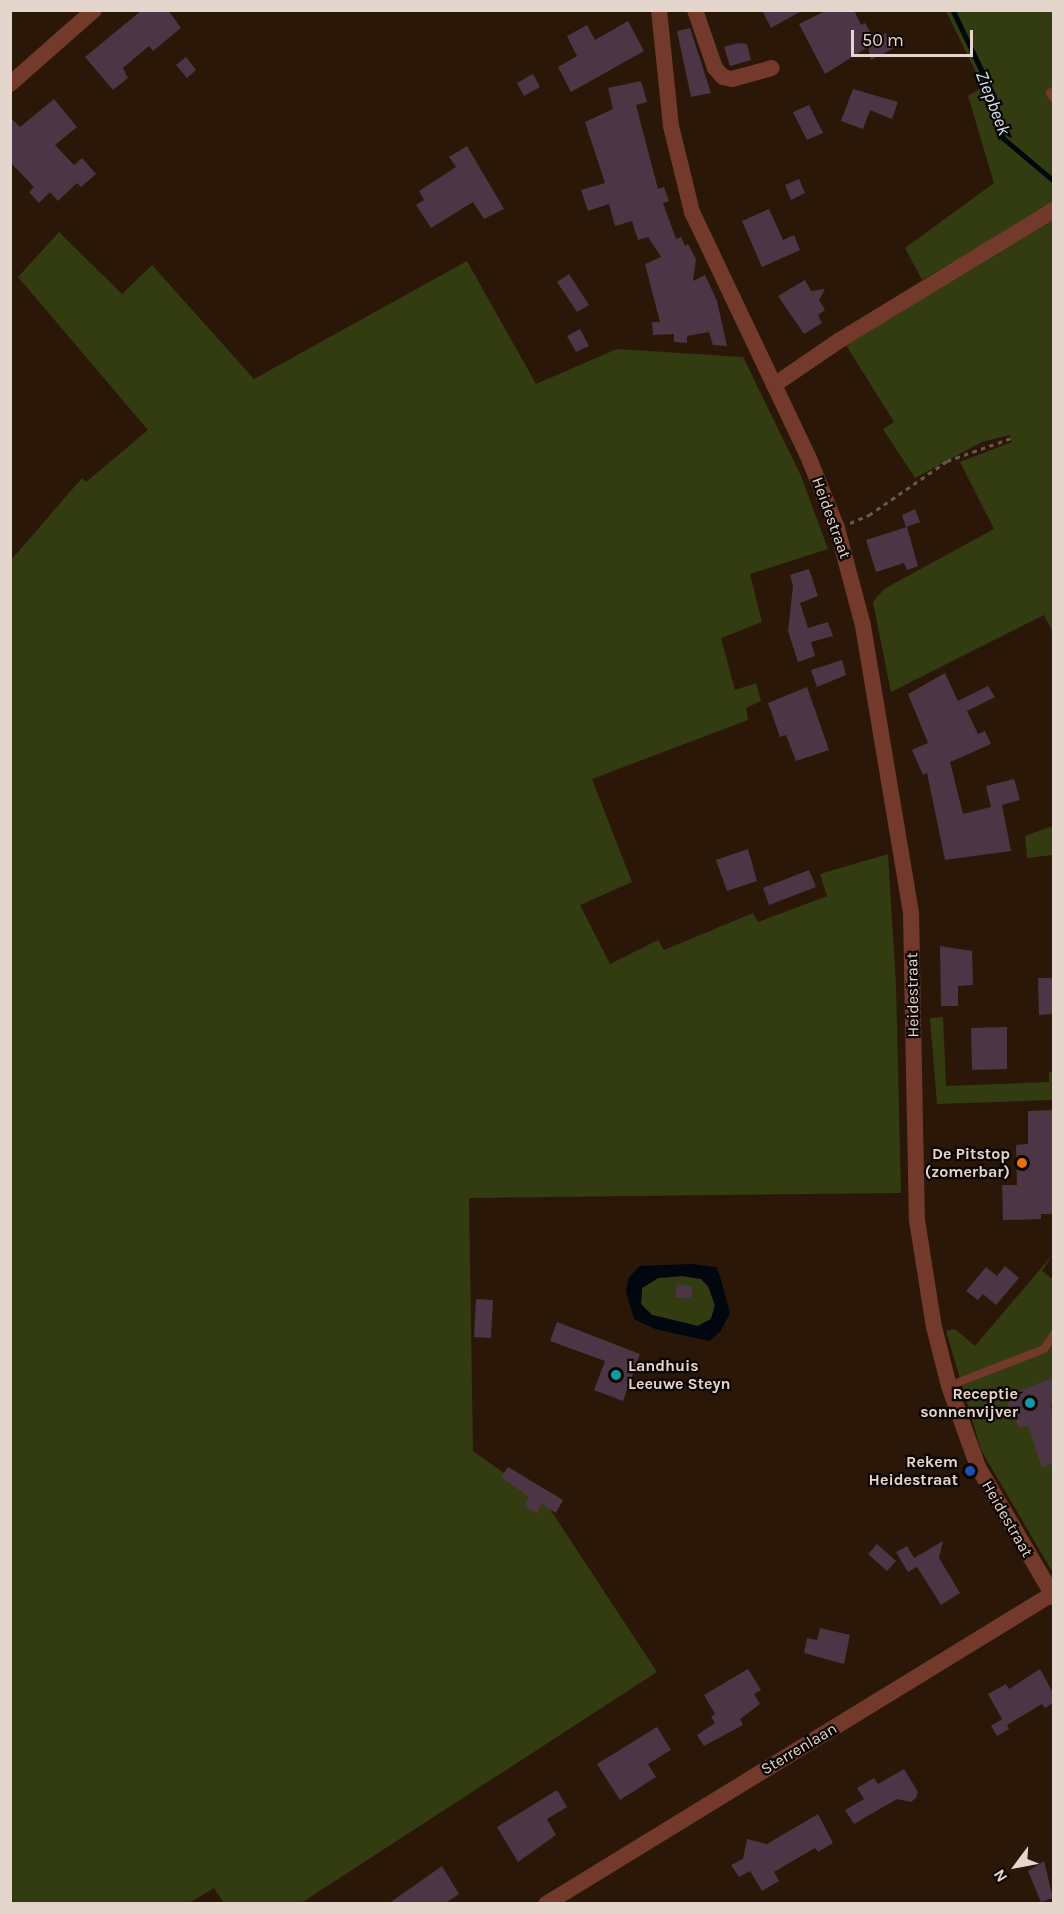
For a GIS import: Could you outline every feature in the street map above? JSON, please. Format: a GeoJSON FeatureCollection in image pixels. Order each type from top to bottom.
{"type":"FeatureCollection","features":[{"type":"Feature","properties":{"kind":"street"},"geometry":{"type":"LineString","coordinates":[[10,84],[94,10]]}},
{"type":"Feature","properties":{"kind":"street","name":"Heidestraat"},"geometry":{"type":"LineString","coordinates":[[659,10],[671,126],[692,212],[774,385],[837,528],[863,626],[911,914],[917,1220],[929,1304],[949,1386],[978,1467],[1053,1595]]}},
{"type":"Feature","properties":{"kind":"street"},"geometry":{"type":"LineString","coordinates":[[695,10],[715,68],[723,77],[732,79],[772,68]]}},
{"type":"Feature","properties":{"kind":"street"},"geometry":{"type":"LineString","coordinates":[[774,385],[840,340],[1053,210]]}},
{"type":"Feature","properties":{"kind":"street","name":"Sterrenlaan"},"geometry":{"type":"LineString","coordinates":[[546,1904],[1053,1595]]}},
{"type":"Feature","properties":{"kind":"lane"},"geometry":{"type":"LineString","coordinates":[[1053,90],[1050,93],[1053,99]]}},
{"type":"Feature","properties":{"kind":"lane"},"geometry":{"type":"LineString","coordinates":[[949,1386],[1044,1348],[1053,1334]]}},
{"type":"Feature","properties":{"kind":"path"},"geometry":{"type":"LineString","coordinates":[[837,528],[869,515],[947,462],[1014,437]]}},
{"type":"Feature","properties":{"kind":"green space"},"geometry":{"type":"Polygon","coordinates":[[[946,11],[1053,11],[1053,632],[1044,615],[891,692],[873,602],[884,589],[994,529],[960,462],[1012,442],[1009,435],[982,442],[915,478],[883,429],[894,422],[844,342],[1048,207],[922,280],[905,248],[994,183],[968,96],[983,87],[946,11]]]}},
{"type":"Feature","properties":{"kind":"green space"},"geometry":{"type":"Polygon","coordinates":[[[59,232],[122,294],[152,265],[254,379],[467,261],[536,384],[617,349],[743,357],[801,476],[828,549],[750,574],[762,622],[721,638],[735,690],[756,683],[761,701],[746,708],[748,720],[592,779],[632,882],[580,905],[610,964],[658,940],[664,950],[753,913],[758,922],[827,896],[820,874],[888,854],[896,984],[901,1193],[469,1198],[473,1451],[546,1503],[657,1672],[301,1903],[224,1903],[214,1888],[189,1903],[11,1904],[11,560],[82,478],[86,482],[148,430],[18,277],[59,232]]]}},
{"type":"Feature","properties":{"kind":"green space"},"geometry":{"type":"Polygon","coordinates":[[[1053,826],[1053,855],[1027,858],[1025,836],[1053,826]]]}},
{"type":"Feature","properties":{"kind":"green space"},"geometry":{"type":"Polygon","coordinates":[[[943,1017],[946,1086],[1049,1082],[1049,1072],[1053,1072],[1053,1100],[937,1104],[930,1018],[943,1017]]]}},
{"type":"Feature","properties":{"kind":"green space"},"geometry":{"type":"Polygon","coordinates":[[[1053,1254],[1042,1271],[1054,1280],[1053,1573],[981,1450],[946,1331],[955,1329],[975,1346],[1053,1254]]]}},
{"type":"Feature","properties":{"kind":"green space"},"geometry":{"type":"Polygon","coordinates":[[[682,1276],[701,1279],[708,1286],[715,1305],[711,1319],[698,1326],[652,1315],[641,1304],[642,1288],[658,1278],[682,1276]]]}},
{"type":"Feature","properties":{"kind":"shaded area"},"geometry":{"type":"Polygon","coordinates":[[[691,1264],[716,1267],[730,1313],[720,1332],[709,1341],[655,1329],[634,1319],[626,1291],[629,1277],[640,1266],[691,1264]],[[682,1276],[658,1278],[642,1288],[641,1304],[652,1315],[698,1326],[711,1319],[715,1305],[708,1286],[701,1279],[682,1276]]]}},
{"type":"Feature","properties":{"kind":"building"},"geometry":{"type":"Polygon","coordinates":[[[142,10],[168,10],[181,28],[153,51],[149,46],[123,68],[128,78],[113,90],[85,57],[142,10]]]}},
{"type":"Feature","properties":{"kind":"building"},"geometry":{"type":"Polygon","coordinates":[[[762,10],[803,10],[771,28],[762,10]]]}},
{"type":"Feature","properties":{"kind":"building"},"geometry":{"type":"Polygon","coordinates":[[[827,10],[854,10],[861,25],[865,23],[874,39],[886,33],[894,48],[871,60],[868,47],[825,74],[799,24],[827,10]]]}},
{"type":"Feature","properties":{"kind":"building"},"geometry":{"type":"Polygon","coordinates":[[[628,21],[644,51],[571,92],[558,67],[577,56],[567,36],[587,25],[595,40],[628,21]]]}},
{"type":"Feature","properties":{"kind":"building"},"geometry":{"type":"Polygon","coordinates":[[[690,28],[711,93],[691,97],[677,31],[690,28]]]}},
{"type":"Feature","properties":{"kind":"building"},"geometry":{"type":"Polygon","coordinates":[[[738,43],[747,44],[751,60],[730,66],[724,47],[738,43]]]}},
{"type":"Feature","properties":{"kind":"building"},"geometry":{"type":"Polygon","coordinates":[[[186,57],[196,70],[187,78],[176,65],[186,57]]]}},
{"type":"Feature","properties":{"kind":"building"},"geometry":{"type":"Polygon","coordinates":[[[533,74],[540,87],[524,96],[517,83],[533,74]]]}},
{"type":"Feature","properties":{"kind":"building"},"geometry":{"type":"Polygon","coordinates":[[[641,81],[647,102],[636,105],[658,189],[664,187],[669,201],[663,203],[676,239],[681,237],[685,246],[688,244],[696,259],[693,281],[705,275],[717,301],[727,346],[713,345],[709,332],[687,336],[687,343],[674,342],[674,334],[653,335],[652,322],[660,322],[645,264],[661,257],[648,237],[638,240],[632,221],[615,226],[609,204],[588,211],[581,190],[605,183],[585,122],[613,109],[608,88],[641,81]]]}},
{"type":"Feature","properties":{"kind":"building"},"geometry":{"type":"Polygon","coordinates":[[[853,89],[898,102],[892,119],[870,110],[863,129],[841,121],[853,89]]]}},
{"type":"Feature","properties":{"kind":"building"},"geometry":{"type":"Polygon","coordinates":[[[54,99],[77,127],[55,145],[74,165],[82,158],[96,174],[81,187],[77,183],[58,201],[50,192],[39,203],[29,192],[34,187],[10,162],[10,117],[20,127],[54,99]]]}},
{"type":"Feature","properties":{"kind":"building"},"geometry":{"type":"Polygon","coordinates":[[[809,105],[823,133],[807,140],[793,112],[809,105]]]}},
{"type":"Feature","properties":{"kind":"building"},"geometry":{"type":"Polygon","coordinates":[[[467,146],[504,209],[484,219],[473,202],[431,228],[416,205],[424,200],[419,191],[456,167],[449,157],[467,146]]]}},
{"type":"Feature","properties":{"kind":"building"},"geometry":{"type":"Polygon","coordinates":[[[799,179],[805,193],[791,200],[785,185],[799,179]]]}},
{"type":"Feature","properties":{"kind":"building"},"geometry":{"type":"Polygon","coordinates":[[[769,209],[783,240],[794,235],[800,250],[762,267],[742,221],[769,209]]]}},
{"type":"Feature","properties":{"kind":"building"},"geometry":{"type":"Polygon","coordinates":[[[569,274],[589,305],[577,312],[557,282],[569,274]]]}},
{"type":"Feature","properties":{"kind":"building"},"geometry":{"type":"Polygon","coordinates":[[[805,280],[811,291],[825,289],[819,300],[825,310],[818,315],[822,323],[804,334],[778,296],[805,280]]]}},
{"type":"Feature","properties":{"kind":"building"},"geometry":{"type":"Polygon","coordinates":[[[580,329],[589,346],[576,352],[567,336],[580,329]]]}},
{"type":"Feature","properties":{"kind":"building"},"geometry":{"type":"Polygon","coordinates":[[[915,509],[920,522],[906,527],[902,515],[915,509]]]}},
{"type":"Feature","properties":{"kind":"building"},"geometry":{"type":"Polygon","coordinates":[[[907,527],[918,566],[907,570],[904,563],[876,572],[866,540],[907,527]]]}},
{"type":"Feature","properties":{"kind":"building"},"geometry":{"type":"Polygon","coordinates":[[[809,569],[818,596],[800,603],[808,628],[828,622],[833,636],[811,642],[815,656],[798,662],[788,631],[793,586],[790,575],[809,569]]]}},
{"type":"Feature","properties":{"kind":"building"},"geometry":{"type":"Polygon","coordinates":[[[842,660],[846,675],[817,687],[811,670],[842,660]]]}},
{"type":"Feature","properties":{"kind":"building"},"geometry":{"type":"Polygon","coordinates":[[[945,673],[958,701],[988,686],[995,697],[967,711],[978,734],[985,731],[991,744],[950,762],[963,814],[991,807],[986,786],[1014,779],[1020,800],[1002,805],[1011,851],[945,860],[927,773],[923,775],[912,750],[928,743],[908,694],[945,673]]]}},
{"type":"Feature","properties":{"kind":"building"},"geometry":{"type":"Polygon","coordinates":[[[807,687],[829,750],[796,761],[786,735],[780,737],[768,703],[807,687]]]}},
{"type":"Feature","properties":{"kind":"building"},"geometry":{"type":"Polygon","coordinates":[[[748,849],[757,881],[727,891],[716,860],[748,849]]]}},
{"type":"Feature","properties":{"kind":"building"},"geometry":{"type":"Polygon","coordinates":[[[809,870],[816,887],[769,905],[763,888],[809,870]]]}},
{"type":"Feature","properties":{"kind":"building"},"geometry":{"type":"Polygon","coordinates":[[[940,946],[972,951],[973,985],[958,986],[958,1006],[941,1006],[940,946]]]}},
{"type":"Feature","properties":{"kind":"building"},"geometry":{"type":"Polygon","coordinates":[[[1038,978],[1053,978],[1053,1014],[1039,1015],[1038,978]]]}},
{"type":"Feature","properties":{"kind":"building"},"geometry":{"type":"Polygon","coordinates":[[[1007,1027],[1007,1069],[972,1070],[971,1028],[1007,1027]]]}},
{"type":"Feature","properties":{"kind":"building"},"geometry":{"type":"Polygon","coordinates":[[[1053,1110],[1053,1214],[1041,1214],[1041,1219],[1003,1220],[1002,1185],[1017,1185],[1016,1145],[1028,1144],[1028,1111],[1053,1110]]]}},
{"type":"Feature","properties":{"kind":"building"},"geometry":{"type":"Polygon","coordinates":[[[1005,1266],[1019,1278],[996,1305],[983,1294],[978,1300],[966,1291],[986,1267],[997,1276],[1005,1266]]]}},
{"type":"Feature","properties":{"kind":"building"},"geometry":{"type":"Polygon","coordinates":[[[677,1284],[693,1287],[691,1299],[675,1297],[677,1284]]]}},
{"type":"Feature","properties":{"kind":"building"},"geometry":{"type":"Polygon","coordinates":[[[476,1299],[493,1300],[491,1338],[474,1337],[476,1299]]]}},
{"type":"Feature","properties":{"kind":"building","name":"Landhuis Leeuwe Steyn"},"geometry":{"type":"Polygon","coordinates":[[[557,1322],[640,1354],[623,1401],[594,1390],[605,1361],[550,1341],[557,1322]]]}},
{"type":"Feature","properties":{"kind":"building","name":"Receptie sonnenvijver"},"geometry":{"type":"Polygon","coordinates":[[[1053,1378],[1053,1402],[1049,1404],[1053,1415],[1053,1463],[1042,1468],[1028,1425],[1019,1428],[1005,1396],[1053,1378]]]}},
{"type":"Feature","properties":{"kind":"building"},"geometry":{"type":"Polygon","coordinates":[[[508,1467],[563,1500],[556,1513],[542,1504],[537,1513],[524,1506],[529,1497],[501,1477],[508,1467]]]}},
{"type":"Feature","properties":{"kind":"building"},"geometry":{"type":"Polygon","coordinates":[[[943,1541],[939,1558],[960,1593],[941,1605],[917,1567],[908,1572],[896,1552],[907,1546],[914,1558],[943,1541]]]}},
{"type":"Feature","properties":{"kind":"building"},"geometry":{"type":"Polygon","coordinates":[[[877,1544],[896,1561],[887,1571],[868,1554],[877,1544]]]}},
{"type":"Feature","properties":{"kind":"building"},"geometry":{"type":"Polygon","coordinates":[[[820,1628],[850,1635],[844,1664],[804,1653],[807,1638],[817,1640],[820,1628]]]}},
{"type":"Feature","properties":{"kind":"building"},"geometry":{"type":"Polygon","coordinates":[[[748,1669],[761,1690],[754,1694],[760,1704],[740,1719],[743,1725],[704,1746],[697,1735],[715,1723],[711,1717],[715,1714],[704,1695],[748,1669]]]}},
{"type":"Feature","properties":{"kind":"building"},"geometry":{"type":"Polygon","coordinates":[[[1040,1669],[1053,1693],[1053,1703],[1045,1708],[1042,1704],[1007,1725],[1009,1729],[997,1736],[991,1726],[1002,1719],[988,1694],[1006,1684],[1009,1689],[1040,1669]]]}},
{"type":"Feature","properties":{"kind":"building"},"geometry":{"type":"Polygon","coordinates":[[[657,1727],[671,1750],[648,1764],[656,1777],[620,1800],[597,1764],[657,1727]]]}},
{"type":"Feature","properties":{"kind":"building"},"geometry":{"type":"Polygon","coordinates":[[[904,1769],[918,1792],[916,1798],[911,1802],[897,1799],[854,1824],[845,1810],[864,1799],[857,1788],[874,1778],[878,1784],[904,1769]]]}},
{"type":"Feature","properties":{"kind":"building"},"geometry":{"type":"Polygon","coordinates":[[[557,1790],[567,1807],[547,1819],[556,1835],[518,1862],[497,1827],[557,1790]]]}},
{"type":"Feature","properties":{"kind":"building"},"geometry":{"type":"Polygon","coordinates":[[[818,1814],[833,1843],[818,1852],[815,1848],[774,1872],[779,1881],[762,1891],[750,1871],[739,1877],[731,1865],[743,1859],[747,1839],[767,1844],[818,1814]]]}},
{"type":"Feature","properties":{"kind":"building"},"geometry":{"type":"Polygon","coordinates":[[[1044,1861],[1053,1898],[1041,1902],[1028,1871],[1044,1861]]]}},
{"type":"Feature","properties":{"kind":"building"},"geometry":{"type":"Polygon","coordinates":[[[442,1866],[459,1894],[444,1904],[388,1904],[442,1866]]]}},
{"type":"Feature","properties":{"kind":"waterway","name":"Ziepbeek"},"geometry":{"type":"LineString","coordinates":[[953,10],[994,96],[1003,138],[1054,181]]}},
{"type":"Feature","properties":{"kind":"place","name":"De Pitstop (zomerbar)"},"geometry":{"type":"Point","coordinates":[1022,1163]}},
{"type":"Feature","properties":{"kind":"place","name":"Landhuis Leeuwe Steyn"},"geometry":{"type":"Point","coordinates":[616,1375]}},
{"type":"Feature","properties":{"kind":"place","name":"Receptie sonnenvijver"},"geometry":{"type":"Point","coordinates":[1030,1403]}},
{"type":"Feature","properties":{"kind":"place","name":"Rekem Heidestraat"},"geometry":{"type":"Point","coordinates":[970,1471]}}]}
